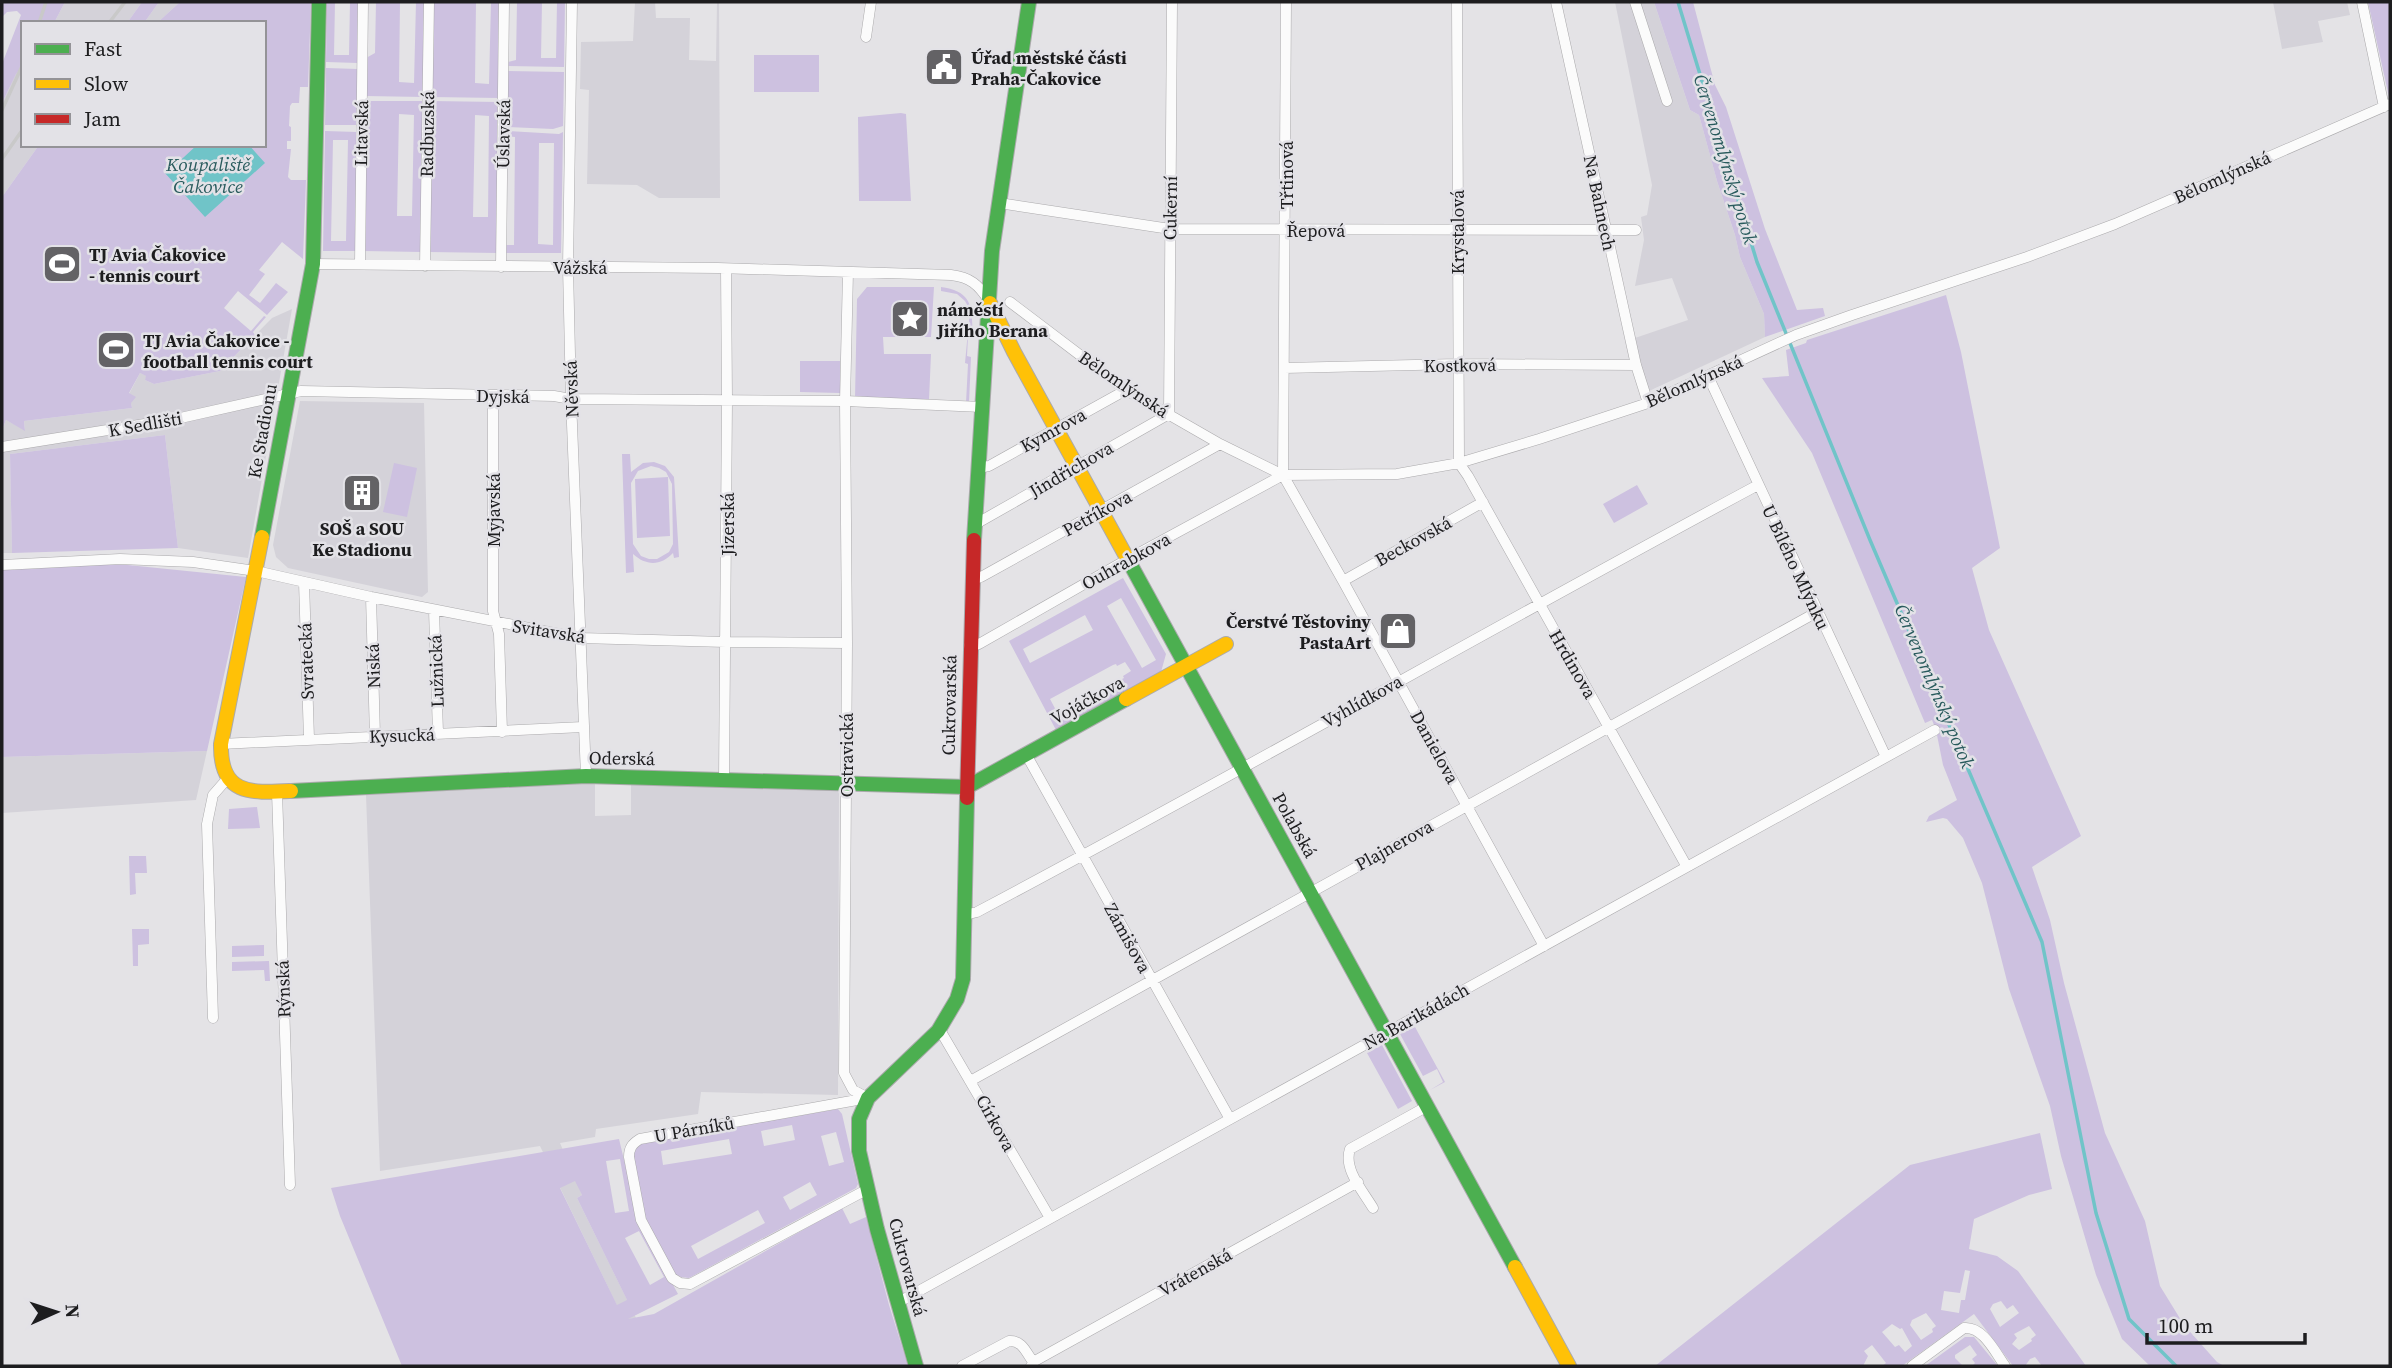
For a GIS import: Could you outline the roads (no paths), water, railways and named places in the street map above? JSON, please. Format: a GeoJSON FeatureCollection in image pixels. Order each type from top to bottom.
{"type":"FeatureCollection","features":[{"type":"Feature","properties":{"kind":"street","name":"Ke Stadionu"},"geometry":{"type":"LineString","coordinates":[[227,779],[222,768],[221,744],[313,264],[319,2]]}},
{"type":"Feature","properties":{"kind":"street","name":"Litavská"},"geometry":{"type":"LineString","coordinates":[[360,264],[363,2]]}},
{"type":"Feature","properties":{"kind":"street","name":"Radbuzská"},"geometry":{"type":"LineString","coordinates":[[425,266],[429,2]]}},
{"type":"Feature","properties":{"kind":"street","name":"Úslavská"},"geometry":{"type":"LineString","coordinates":[[501,267],[504,2]]}},
{"type":"Feature","properties":{"kind":"street","name":"Něvská"},"geometry":{"type":"LineString","coordinates":[[572,2],[568,267],[570,399],[586,776]]}},
{"type":"Feature","properties":{"kind":"street"},"geometry":{"type":"LineString","coordinates":[[866,37],[871,2]]}},
{"type":"Feature","properties":{"kind":"street","name":"Cukrovarská"},"geometry":{"type":"LineString","coordinates":[[916,1366],[868,1189],[859,1151],[858,1129],[868,1098],[923,1049],[940,1030],[961,990],[964,968],[969,646],[974,525],[992,251],[1029,2]]}},
{"type":"Feature","properties":{"kind":"street","name":"Cukerní"},"geometry":{"type":"LineString","coordinates":[[1169,414],[1172,2]]}},
{"type":"Feature","properties":{"kind":"street","name":"Třtinová"},"geometry":{"type":"LineString","coordinates":[[1283,475],[1286,2]]}},
{"type":"Feature","properties":{"kind":"street","name":"Krystalová"},"geometry":{"type":"LineString","coordinates":[[1457,2],[1459,463]]}},
{"type":"Feature","properties":{"kind":"street","name":"Na Bahnech"},"geometry":{"type":"LineString","coordinates":[[1556,2],[1636,365],[1648,403]]}},
{"type":"Feature","properties":{"kind":"street"},"geometry":{"type":"LineString","coordinates":[[1635,2],[1667,101]]}},
{"type":"Feature","properties":{"kind":"street"},"geometry":{"type":"LineString","coordinates":[[2362,2],[2387,106]]}},
{"type":"Feature","properties":{"kind":"street","name":"Bělomlýnská"},"geometry":{"type":"LineString","coordinates":[[1010,302],[1126,390],[1220,444],[1283,475],[1397,474],[1459,463],[1648,403],[1796,335],[2103,229],[2387,106]]}},
{"type":"Feature","properties":{"kind":"street","name":"Řepová"},"geometry":{"type":"LineString","coordinates":[[999,203],[1170,229],[1636,230]]}},
{"type":"Feature","properties":{"kind":"street","name":"Vážská"},"geometry":{"type":"LineString","coordinates":[[313,264],[848,272]]}},
{"type":"Feature","properties":{"kind":"street","name":"Jizerská"},"geometry":{"type":"LineString","coordinates":[[724,780],[726,269]]}},
{"type":"Feature","properties":{"kind":"street"},"geometry":{"type":"LineString","coordinates":[[982,407],[845,401],[848,272],[961,276],[975,283],[989,301]]}},
{"type":"Feature","properties":{"kind":"street","name":"Polabská"},"geometry":{"type":"LineString","coordinates":[[989,301],[1569,1366]]}},
{"type":"Feature","properties":{"kind":"street","name":"Kostková"},"geometry":{"type":"LineString","coordinates":[[1284,368],[1458,364],[1636,365]]}},
{"type":"Feature","properties":{"kind":"street","name":"U Bílého Mlýnku"},"geometry":{"type":"LineString","coordinates":[[1708,376],[1886,757]]}},
{"type":"Feature","properties":{"kind":"street","name":"Kymrova"},"geometry":{"type":"LineString","coordinates":[[978,468],[989,466],[1126,390]]}},
{"type":"Feature","properties":{"kind":"street","name":"Dyjská"},"geometry":{"type":"LineString","coordinates":[[288,394],[301,391],[554,396],[570,399],[845,401]]}},
{"type":"Feature","properties":{"kind":"street","name":"K Sedlišti"},"geometry":{"type":"LineString","coordinates":[[2,447],[176,419],[288,394]]}},
{"type":"Feature","properties":{"kind":"street","name":"Myjavská"},"geometry":{"type":"LineString","coordinates":[[493,396],[493,611],[499,634],[502,732]]}},
{"type":"Feature","properties":{"kind":"street","name":"Ostravická"},"geometry":{"type":"LineString","coordinates":[[845,401],[847,643],[844,1073],[853,1090],[868,1098]]}},
{"type":"Feature","properties":{"kind":"street","name":"Jindřichova"},"geometry":{"type":"LineString","coordinates":[[974,525],[1169,414]]}},
{"type":"Feature","properties":{"kind":"street","name":"Petříkova"},"geometry":{"type":"LineString","coordinates":[[972,579],[981,577],[1220,444]]}},
{"type":"Feature","properties":{"kind":"street","name":"Hrdinova"},"geometry":{"type":"LineString","coordinates":[[1459,463],[1687,867]]}},
{"type":"Feature","properties":{"kind":"street","name":"Ouhrabkova"},"geometry":{"type":"LineString","coordinates":[[969,646],[979,644],[1283,475]]}},
{"type":"Feature","properties":{"kind":"street","name":"Danielova"},"geometry":{"type":"LineString","coordinates":[[1283,475],[1544,946]]}},
{"type":"Feature","properties":{"kind":"street","name":"Vyhlídkova"},"geometry":{"type":"LineString","coordinates":[[965,915],[977,912],[1083,856],[1758,485]]}},
{"type":"Feature","properties":{"kind":"street","name":"Beckovská"},"geometry":{"type":"LineString","coordinates":[[1343,581],[1483,502]]}},
{"type":"Feature","properties":{"kind":"street","name":"Svitavská"},"geometry":{"type":"LineString","coordinates":[[2,565],[120,559],[194,562],[256,571],[371,597],[580,638],[847,643]]}},
{"type":"Feature","properties":{"kind":"street","name":"Svratecká"},"geometry":{"type":"LineString","coordinates":[[304,582],[309,739]]}},
{"type":"Feature","properties":{"kind":"street","name":"Niská"},"geometry":{"type":"LineString","coordinates":[[371,597],[376,736]]}},
{"type":"Feature","properties":{"kind":"street","name":"Lužnická"},"geometry":{"type":"LineString","coordinates":[[434,610],[438,733]]}},
{"type":"Feature","properties":{"kind":"street","name":"Plajnerova"},"geometry":{"type":"LineString","coordinates":[[972,1080],[1817,612]]}},
{"type":"Feature","properties":{"kind":"street","name":"Vojáčkova"},"geometry":{"type":"LineString","coordinates":[[967,787],[1226,645]]}},
{"type":"Feature","properties":{"kind":"street","name":"Kysucká"},"geometry":{"type":"LineString","coordinates":[[221,744],[583,727]]}},
{"type":"Feature","properties":{"kind":"street","name":"Na Barikádách"},"geometry":{"type":"LineString","coordinates":[[897,1303],[1935,730]]}},
{"type":"Feature","properties":{"kind":"street","name":"Zámišova"},"geometry":{"type":"LineString","coordinates":[[1027,756],[1230,1119]]}},
{"type":"Feature","properties":{"kind":"street","name":"Oderská"},"geometry":{"type":"LineString","coordinates":[[277,792],[586,776],[967,787]]}},
{"type":"Feature","properties":{"kind":"street"},"geometry":{"type":"LineString","coordinates":[[213,1018],[207,824],[213,795],[227,779],[235,787],[245,791],[277,792]]}},
{"type":"Feature","properties":{"kind":"street","name":"Rýnská"},"geometry":{"type":"LineString","coordinates":[[277,792],[290,1185]]}},
{"type":"Feature","properties":{"kind":"street","name":"Církova"},"geometry":{"type":"LineString","coordinates":[[940,1030],[972,1080],[1050,1218]]}},
{"type":"Feature","properties":{"kind":"street","name":"U Párníků"},"geometry":{"type":"LineString","coordinates":[[868,1098],[640,1139],[633,1143],[629,1150],[641,1220],[672,1278],[680,1283],[690,1284],[868,1189]]}},
{"type":"Feature","properties":{"kind":"street"},"geometry":{"type":"LineString","coordinates":[[1373,1208],[1347,1158],[1350,1149],[1426,1107]]}},
{"type":"Feature","properties":{"kind":"street","name":"Vrátenská"},"geometry":{"type":"LineString","coordinates":[[962,1366],[1015,1340],[1020,1342],[1032,1364],[1358,1182]]}},
{"type":"Feature","properties":{"kind":"street"},"geometry":{"type":"LineString","coordinates":[[1912,1366],[1964,1328],[1971,1327],[1979,1331],[2005,1366]]}},
{"type":"Feature","properties":{"kind":"water","name":"Koupaliště Čakovice"},"geometry":{"type":"Polygon","coordinates":[[[195,147],[251,147],[265,163],[205,217],[164,172],[195,147]]]}},
{"type":"Feature","properties":{"kind":"waterway","name":"Červenomlýnský potok"},"geometry":{"type":"LineString","coordinates":[[1678,2],[1757,262],[1870,540],[2042,942],[2096,1213],[2129,1319],[2176,1366]]}},
{"type":"Feature","properties":{"kind":"railway"},"geometry":{"type":"LineString","coordinates":[[40,21],[46,2]]}},
{"type":"Feature","properties":{"kind":"railway"},"geometry":{"type":"LineString","coordinates":[[111,21],[125,2]]}},
{"type":"Feature","properties":{"kind":"railway"},"geometry":{"type":"LineString","coordinates":[[2,110],[21,68]]}},
{"type":"Feature","properties":{"kind":"railway"},"geometry":{"type":"LineString","coordinates":[[2,159],[21,132]]}},
{"type":"Feature","properties":{"kind":"place","name":"Úřad městské části Praha-Čakovice"},"geometry":{"type":"Point","coordinates":[944,67]}},
{"type":"Feature","properties":{"kind":"place","name":"TJ Avia Čakovice - tennis court"},"geometry":{"type":"Point","coordinates":[62,264]}},
{"type":"Feature","properties":{"kind":"place","name":"náměstí Jiřího Berana"},"geometry":{"type":"Point","coordinates":[910,319]}},
{"type":"Feature","properties":{"kind":"place","name":"TJ Avia Čakovice - football tennis court"},"geometry":{"type":"Point","coordinates":[116,350]}},
{"type":"Feature","properties":{"kind":"place","name":"SOŠ a SOU Ke Stadionu"},"geometry":{"type":"Point","coordinates":[362,493]}},
{"type":"Feature","properties":{"kind":"place","name":"Čerstvé Těstoviny PastaArt"},"geometry":{"type":"Point","coordinates":[1398,631]}}]}
